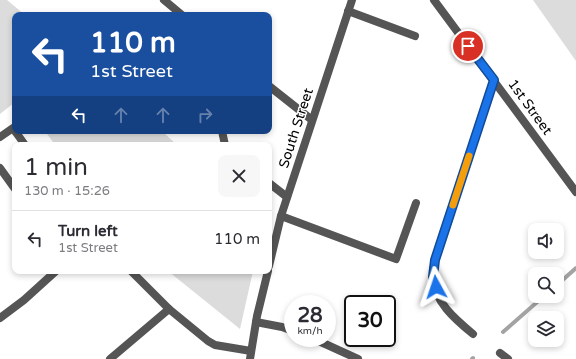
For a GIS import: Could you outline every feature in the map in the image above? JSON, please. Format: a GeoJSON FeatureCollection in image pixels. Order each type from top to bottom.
{"type":"FeatureCollection","features":[{"type":"Feature","properties":{"kind":"street"},"geometry":{"type":"LineString","coordinates":[[164,0],[178,12]]}},
{"type":"Feature","properties":{"kind":"street","name":"South Street"},"geometry":{"type":"LineString","coordinates":[[272,254],[287,196],[352,0]]}},
{"type":"Feature","properties":{"kind":"street","name":"1st Street"},"geometry":{"type":"LineString","coordinates":[[434,0],[576,192]]}},
{"type":"Feature","properties":{"kind":"street"},"geometry":{"type":"LineString","coordinates":[[348,11],[415,36]]}},
{"type":"Feature","properties":{"kind":"street"},"geometry":{"type":"LineString","coordinates":[[473,334],[453,317],[438,297],[433,277],[435,260],[494,80]]}},
{"type":"Feature","properties":{"kind":"street"},"geometry":{"type":"LineString","coordinates":[[272,88],[312,120]]}},
{"type":"Feature","properties":{"kind":"street"},"geometry":{"type":"LineString","coordinates":[[0,137],[12,129]]}},
{"type":"Feature","properties":{"kind":"street"},"geometry":{"type":"LineString","coordinates":[[0,168],[12,185]]}},
{"type":"Feature","properties":{"kind":"street"},"geometry":{"type":"LineString","coordinates":[[272,185],[287,196]]}},
{"type":"Feature","properties":{"kind":"street"},"geometry":{"type":"LineString","coordinates":[[281,216],[396,259],[416,203]]}},
{"type":"Feature","properties":{"kind":"street"},"geometry":{"type":"LineString","coordinates":[[0,318],[24,300],[53,274]]}},
{"type":"Feature","properties":{"kind":"street"},"geometry":{"type":"LineString","coordinates":[[134,274],[170,309],[208,341],[215,345],[251,355],[256,322],[267,274]]}},
{"type":"Feature","properties":{"kind":"street"},"geometry":{"type":"LineString","coordinates":[[110,359],[170,309]]}},
{"type":"Feature","properties":{"kind":"street"},"geometry":{"type":"LineString","coordinates":[[256,322],[284,327]]}},
{"type":"Feature","properties":{"kind":"street"},"geometry":{"type":"LineString","coordinates":[[332,347],[358,359]]}},
{"type":"Feature","properties":{"kind":"street"},"geometry":{"type":"LineString","coordinates":[[500,353],[508,359]]}},
{"type":"Feature","properties":{"kind":"shaded area"},"geometry":{"type":"Polygon","coordinates":[[[0,0],[7,0],[21,12],[12,12],[12,104],[0,114],[0,0]]]}},
{"type":"Feature","properties":{"kind":"shaded area"},"geometry":{"type":"Polygon","coordinates":[[[533,0],[576,0],[576,61],[533,0]]]}},
{"type":"Feature","properties":{"kind":"shaded area"},"geometry":{"type":"Polygon","coordinates":[[[47,134],[165,134],[174,142],[53,142],[47,134]]]}},
{"type":"Feature","properties":{"kind":"shaded area"},"geometry":{"type":"Polygon","coordinates":[[[172,274],[252,274],[240,329],[172,274]]]}},
{"type":"Feature","properties":{"kind":"waterway"},"geometry":{"type":"LineString","coordinates":[[564,279],[576,268]]}},
{"type":"Feature","properties":{"kind":"waterway"},"geometry":{"type":"LineString","coordinates":[[503,332],[536,303]]}},
{"type":"Feature","properties":{"kind":"slow traffic"},"geometry":{"type":"LineString","coordinates":[[453,205],[469,156]]}},
{"type":"Feature","properties":{"kind":"route"},"geometry":{"type":"LineString","coordinates":[[436,287],[433,277],[435,260],[494,80],[468,46]]}}]}
